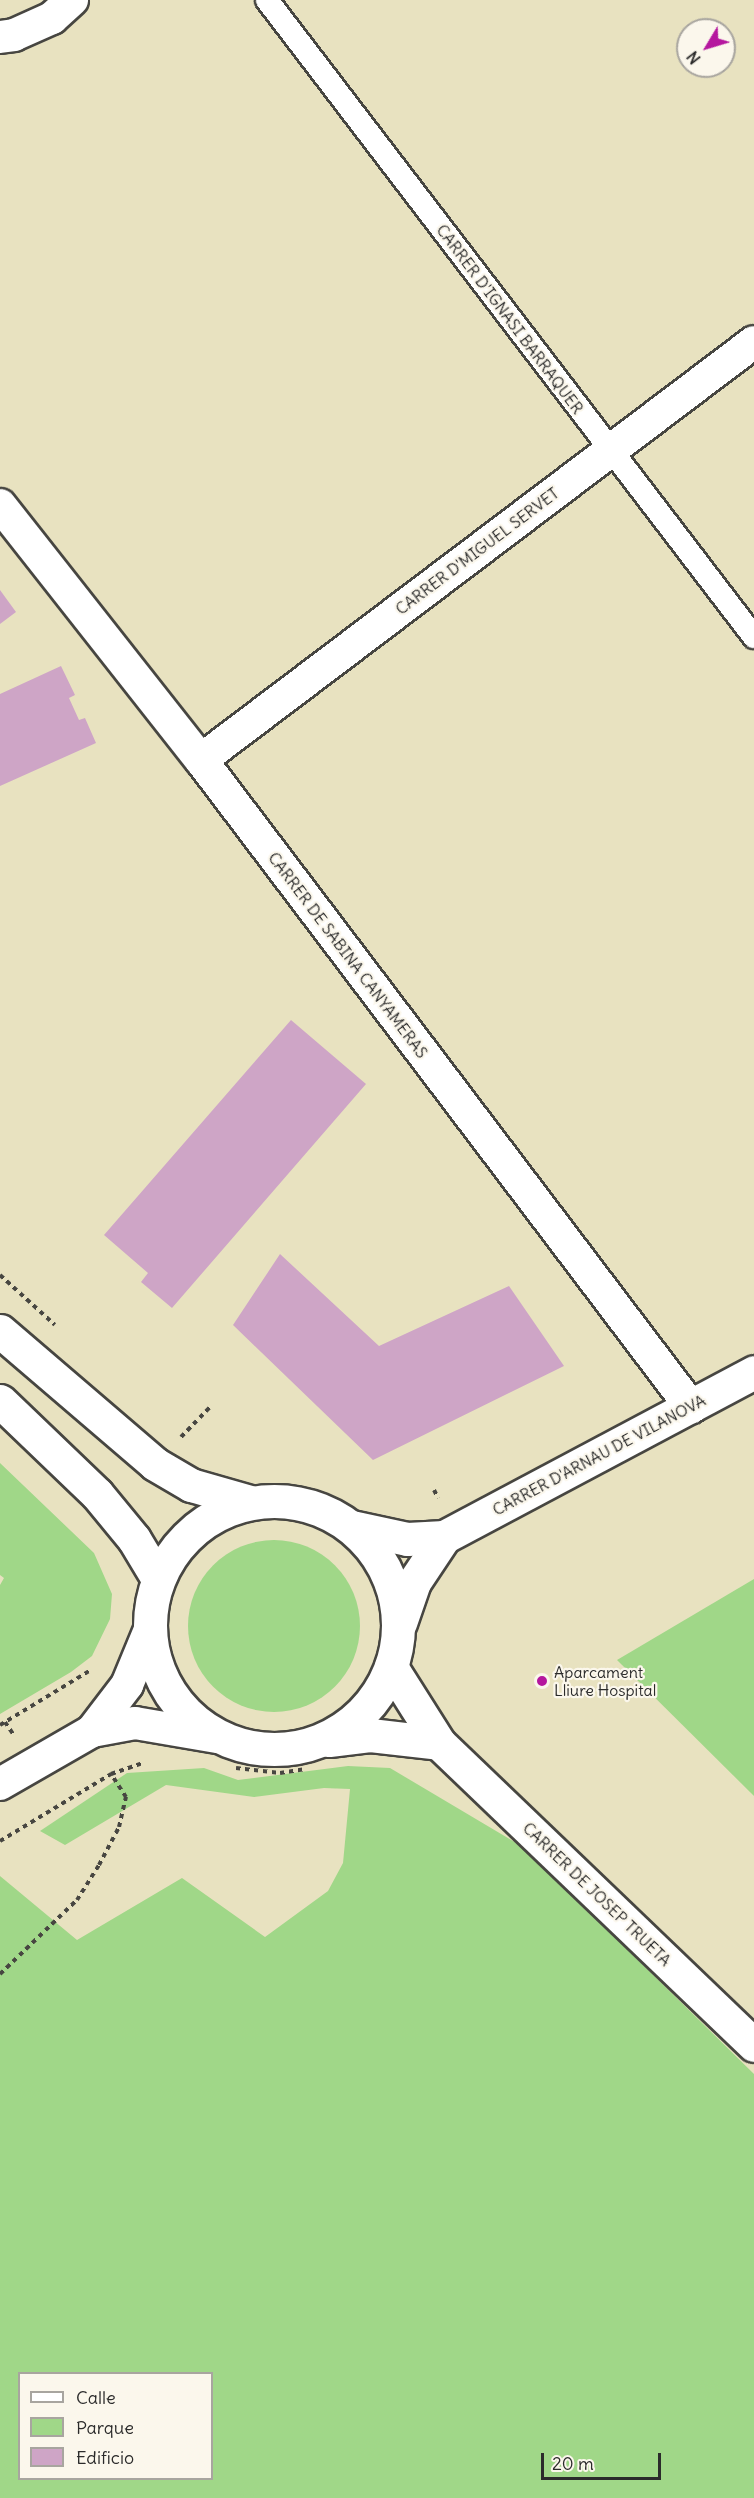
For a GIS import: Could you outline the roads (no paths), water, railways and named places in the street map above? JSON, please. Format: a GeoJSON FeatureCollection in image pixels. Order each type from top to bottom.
{"type":"FeatureCollection","features":[{"type":"Feature","properties":{"kind":"street"},"geometry":{"type":"LineString","coordinates":[[0,36],[14,35],[52,18],[72,0]]}},
{"type":"Feature","properties":{"kind":"street","name":"CARRER D'IGNASI BARRAQUER"},"geometry":{"type":"LineString","coordinates":[[267,0],[754,637]]}},
{"type":"Feature","properties":{"kind":"street","name":"CARRER D'MIGUEL SERVET"},"geometry":{"type":"LineString","coordinates":[[201,760],[754,342]]}},
{"type":"Feature","properties":{"kind":"street","name":"CARRER DE SABINA CANYAMERAS"},"geometry":{"type":"LineString","coordinates":[[0,505],[201,760],[691,1407]]}},
{"type":"Feature","properties":{"kind":"street"},"geometry":{"type":"LineString","coordinates":[[0,1331],[155,1464],[191,1485],[250,1502],[286,1501],[309,1506],[351,1527],[377,1555],[393,1589],[398,1626],[391,1667],[375,1698],[352,1723],[316,1755]]}},
{"type":"Feature","properties":{"kind":"street","name":"CARRER D'ARNAU DE VILANOVA"},"geometry":{"type":"LineString","coordinates":[[351,1527],[407,1539],[444,1537],[754,1372]]}},
{"type":"Feature","properties":{"kind":"street"},"geometry":{"type":"LineString","coordinates":[[0,1401],[97,1494],[134,1539],[158,1579]]}},
{"type":"Feature","properties":{"kind":"street"},"geometry":{"type":"LineString","coordinates":[[92,1731],[127,1685],[149,1632],[158,1579],[179,1543],[211,1517],[250,1502]]}},
{"type":"Feature","properties":{"kind":"street","name":"CARRER D'ARNAU DE VILANOVA"},"geometry":{"type":"LineString","coordinates":[[398,1626],[414,1582],[444,1537]]}},
{"type":"Feature","properties":{"kind":"street"},"geometry":{"type":"LineString","coordinates":[[149,1632],[159,1674],[183,1710],[217,1737]]}},
{"type":"Feature","properties":{"kind":"street","name":"CARRER DE JOSEP TRUETA"},"geometry":{"type":"LineString","coordinates":[[391,1667],[439,1743],[754,2045]]}},
{"type":"Feature","properties":{"kind":"street"},"geometry":{"type":"LineString","coordinates":[[0,1784],[92,1731],[135,1723],[217,1737],[251,1748],[287,1750],[316,1755],[370,1734],[439,1743]]}},
{"type":"Feature","properties":{"kind":"place","name":"Aparcament Lliure Hospital"},"geometry":{"type":"Point","coordinates":[542,1681]}}]}
